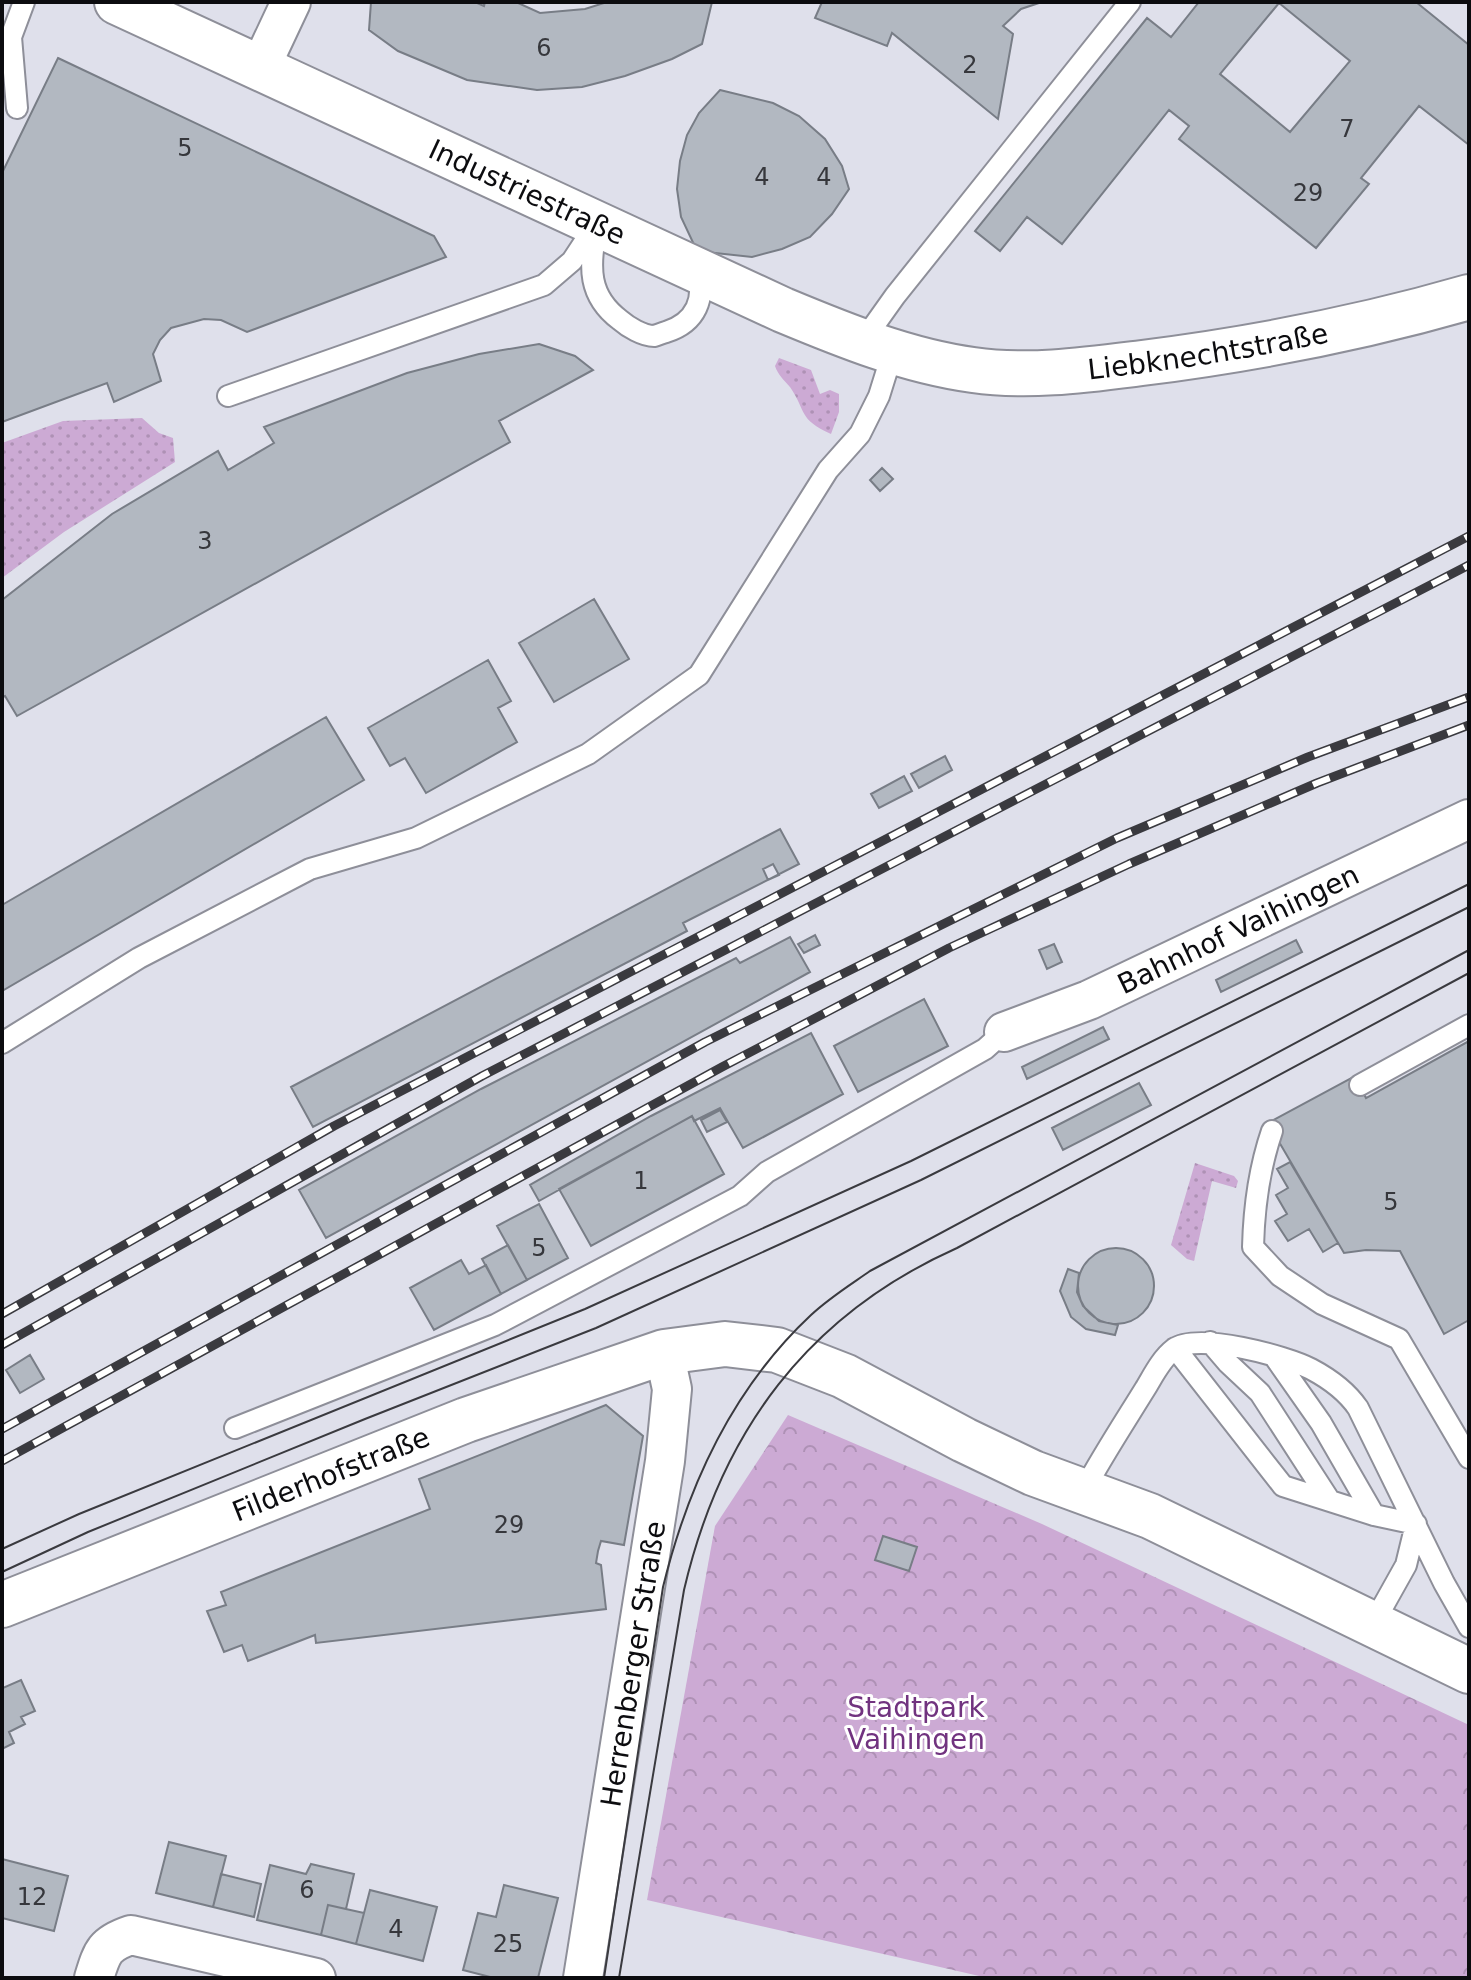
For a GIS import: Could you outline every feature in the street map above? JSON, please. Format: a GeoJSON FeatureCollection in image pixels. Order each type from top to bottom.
{"type":"FeatureCollection","features":[{"type":"Feature","properties":{"kind":"street","name":"Industriestraße"},"geometry":{"type":"LineString","coordinates":[[117,2],[783,310],[878,346],[942,365]]}},
{"type":"Feature","properties":{"kind":"street"},"geometry":{"type":"LineString","coordinates":[[260,68],[291,2]]}},
{"type":"Feature","properties":{"kind":"street","name":"Liebknechtstraße"},"geometry":{"type":"LineString","coordinates":[[942,365],[1005,374],[1039,374],[1209,355],[1365,324],[1469,297]]}},
{"type":"Feature","properties":{"kind":"street","name":"Bahnhof Vaihingen"},"geometry":{"type":"LineString","coordinates":[[1004,1032],[1089,1000],[1469,819]]}},
{"type":"Feature","properties":{"kind":"street","name":"Filderhofstraße"},"geometry":{"type":"LineString","coordinates":[[2,1605],[466,1420],[664,1352],[725,1344],[777,1350],[844,1376],[1033,1473],[1150,1516],[1469,1671]]}},
{"type":"Feature","properties":{"kind":"street","name":"Herrenberger Straße"},"geometry":{"type":"LineString","coordinates":[[583,1978],[665,1461],[672,1389],[664,1352]]}},
{"type":"Feature","properties":{"kind":"street"},"geometry":{"type":"LineString","coordinates":[[94,1978],[101,1954],[113,1941],[131,1935],[316,1978]]}},
{"type":"Feature","properties":{"kind":"lane"},"geometry":{"type":"LineString","coordinates":[[17,108],[11,37],[24,2]]}},
{"type":"Feature","properties":{"kind":"lane"},"geometry":{"type":"LineString","coordinates":[[2,1043],[139,958],[310,869],[416,838],[588,754],[699,675],[828,470],[860,434],[879,396],[878,346],[895,296],[1130,2]]}},
{"type":"Feature","properties":{"kind":"lane"},"geometry":{"type":"LineString","coordinates":[[597,223],[591,255],[594,285],[605,308],[629,328],[653,336],[680,327],[690,319],[698,307],[700,293],[694,267]]}},
{"type":"Feature","properties":{"kind":"lane"},"geometry":{"type":"LineString","coordinates":[[228,396],[544,285],[572,261],[597,223]]}},
{"type":"Feature","properties":{"kind":"lane"},"geometry":{"type":"LineString","coordinates":[[1360,1085],[1469,1025]]}},
{"type":"Feature","properties":{"kind":"lane"},"geometry":{"type":"LineString","coordinates":[[235,1428],[495,1325],[740,1196],[767,1172],[952,1069],[985,1049],[1004,1032]]}},
{"type":"Feature","properties":{"kind":"lane"},"geometry":{"type":"LineString","coordinates":[[1272,1131],[1259,1180],[1253,1247],[1280,1276],[1322,1304],[1399,1339],[1469,1458]]}},
{"type":"Feature","properties":{"kind":"lane"},"geometry":{"type":"LineString","coordinates":[[1210,1342],[1260,1393],[1330,1501]]}},
{"type":"Feature","properties":{"kind":"lane"},"geometry":{"type":"LineString","coordinates":[[1084,1490],[1105,1450],[1161,1363],[1175,1348],[1210,1342],[1274,1356],[1310,1369],[1350,1396],[1469,1627]]}},
{"type":"Feature","properties":{"kind":"lane"},"geometry":{"type":"LineString","coordinates":[[1175,1348],[1283,1486],[1374,1515],[1416,1524]]}},
{"type":"Feature","properties":{"kind":"lane"},"geometry":{"type":"LineString","coordinates":[[1274,1356],[1321,1423],[1374,1515]]}},
{"type":"Feature","properties":{"kind":"lane"},"geometry":{"type":"LineString","coordinates":[[1373,1624],[1406,1565],[1416,1524]]}},
{"type":"Feature","properties":{"kind":"green space"},"geometry":{"type":"Polygon","coordinates":[[[779,358],[811,370],[820,394],[830,390],[839,394],[839,412],[831,434],[813,424],[804,414],[776,369],[779,358]]]}},
{"type":"Feature","properties":{"kind":"green space"},"geometry":{"type":"Polygon","coordinates":[[[142,418],[159,433],[173,438],[175,462],[64,532],[2,578],[2,443],[63,421],[142,418]]]}},
{"type":"Feature","properties":{"kind":"green space"},"geometry":{"type":"Polygon","coordinates":[[[1195,1163],[1234,1176],[1238,1181],[1236,1188],[1212,1181],[1194,1261],[1171,1245],[1195,1163]]]}},
{"type":"Feature","properties":{"kind":"green space","name":"Stadtpark Vaihingen"},"geometry":{"type":"Polygon","coordinates":[[[788,1415],[1042,1524],[1469,1725],[1469,1978],[988,1978],[647,1900],[715,1526],[788,1415]]]}},
{"type":"Feature","properties":{"kind":"building"},"geometry":{"type":"Polygon","coordinates":[[[371,2],[475,2],[484,6],[485,2],[516,2],[540,13],[585,9],[607,2],[712,2],[702,44],[625,76],[582,87],[537,90],[467,80],[398,51],[369,30],[371,2]]]}},
{"type":"Feature","properties":{"kind":"building"},"geometry":{"type":"Polygon","coordinates":[[[822,2],[1042,2],[1021,9],[1003,26],[1013,34],[998,119],[892,33],[887,46],[815,18],[822,2]]]}},
{"type":"Feature","properties":{"kind":"building"},"geometry":{"type":"Polygon","coordinates":[[[1199,2],[1416,2],[1469,45],[1469,145],[1419,106],[1361,178],[1369,184],[1316,248],[1179,139],[1189,126],[1169,110],[1062,244],[1027,217],[1000,251],[975,231],[1147,18],[1171,37],[1199,2]],[[1279,3],[1220,74],[1290,132],[1350,61],[1279,3]]]}},
{"type":"Feature","properties":{"kind":"building"},"geometry":{"type":"Polygon","coordinates":[[[58,58],[434,236],[446,257],[247,332],[221,320],[204,319],[171,328],[153,354],[161,381],[114,402],[107,383],[2,422],[2,173],[58,58]]]}},
{"type":"Feature","properties":{"kind":"building"},"geometry":{"type":"Polygon","coordinates":[[[720,90],[773,103],[799,116],[825,139],[842,166],[849,189],[832,214],[810,237],[752,257],[697,251],[681,217],[677,189],[680,161],[687,135],[699,113],[720,90]]]}},
{"type":"Feature","properties":{"kind":"building"},"geometry":{"type":"Polygon","coordinates":[[[539,344],[575,356],[593,370],[499,421],[510,442],[17,716],[5,696],[2,697],[2,600],[112,514],[218,451],[228,470],[274,443],[264,427],[407,373],[479,354],[539,344]]]}},
{"type":"Feature","properties":{"kind":"building"},"geometry":{"type":"Polygon","coordinates":[[[882,468],[893,479],[880,491],[870,480],[882,468]]]}},
{"type":"Feature","properties":{"kind":"building"},"geometry":{"type":"Polygon","coordinates":[[[594,599],[629,659],[554,702],[519,643],[594,599]]]}},
{"type":"Feature","properties":{"kind":"building"},"geometry":{"type":"Polygon","coordinates":[[[488,660],[511,701],[498,708],[517,742],[426,793],[405,758],[390,766],[368,728],[488,660]]]}},
{"type":"Feature","properties":{"kind":"building"},"geometry":{"type":"Polygon","coordinates":[[[326,717],[364,780],[2,991],[2,905],[326,717]]]}},
{"type":"Feature","properties":{"kind":"building"},"geometry":{"type":"Polygon","coordinates":[[[945,756],[952,770],[919,788],[911,774],[945,756]]]}},
{"type":"Feature","properties":{"kind":"building"},"geometry":{"type":"Polygon","coordinates":[[[904,776],[912,791],[879,808],[871,794],[904,776]]]}},
{"type":"Feature","properties":{"kind":"building"},"geometry":{"type":"Polygon","coordinates":[[[780,829],[799,864],[683,923],[687,931],[313,1127],[291,1087],[780,829]]]}},
{"type":"Feature","properties":{"kind":"building"},"geometry":{"type":"Polygon","coordinates":[[[773,864],[779,875],[768,880],[763,869],[773,864]]]}},
{"type":"Feature","properties":{"kind":"building"},"geometry":{"type":"Polygon","coordinates":[[[815,935],[820,945],[804,953],[798,944],[815,935]]]}},
{"type":"Feature","properties":{"kind":"building"},"geometry":{"type":"Polygon","coordinates":[[[790,937],[810,972],[326,1238],[299,1190],[481,1089],[736,958],[740,963],[790,937]]]}},
{"type":"Feature","properties":{"kind":"building"},"geometry":{"type":"Polygon","coordinates":[[[1296,940],[1302,952],[1221,992],[1216,980],[1296,940]]]}},
{"type":"Feature","properties":{"kind":"building"},"geometry":{"type":"Polygon","coordinates":[[[1054,944],[1062,962],[1047,969],[1039,950],[1054,944]]]}},
{"type":"Feature","properties":{"kind":"building"},"geometry":{"type":"Polygon","coordinates":[[[924,999],[948,1046],[858,1092],[834,1046],[924,999]]]}},
{"type":"Feature","properties":{"kind":"building"},"geometry":{"type":"Polygon","coordinates":[[[1103,1027],[1109,1039],[1027,1079],[1022,1067],[1103,1027]]]}},
{"type":"Feature","properties":{"kind":"building"},"geometry":{"type":"Polygon","coordinates":[[[811,1033],[843,1094],[743,1148],[720,1108],[694,1121],[692,1116],[539,1201],[530,1185],[651,1116],[811,1033]]]}},
{"type":"Feature","properties":{"kind":"building"},"geometry":{"type":"Polygon","coordinates":[[[1469,1041],[1469,1320],[1444,1334],[1400,1251],[1344,1253],[1268,1123],[1355,1076],[1366,1098],[1469,1041]]]}},
{"type":"Feature","properties":{"kind":"building"},"geometry":{"type":"Polygon","coordinates":[[[1139,1083],[1151,1105],[1063,1150],[1052,1128],[1139,1083]]]}},
{"type":"Feature","properties":{"kind":"building"},"geometry":{"type":"Polygon","coordinates":[[[720,1110],[727,1122],[707,1132],[701,1120],[720,1110]]]}},
{"type":"Feature","properties":{"kind":"building"},"geometry":{"type":"Polygon","coordinates":[[[692,1116],[724,1174],[591,1246],[559,1189],[692,1116]]]}},
{"type":"Feature","properties":{"kind":"building"},"geometry":{"type":"Polygon","coordinates":[[[1290,1162],[1338,1243],[1323,1252],[1309,1229],[1288,1241],[1275,1221],[1287,1214],[1276,1195],[1288,1188],[1277,1169],[1290,1162]]]}},
{"type":"Feature","properties":{"kind":"building"},"geometry":{"type":"Polygon","coordinates":[[[539,1204],[568,1258],[527,1280],[497,1226],[539,1204]]]}},
{"type":"Feature","properties":{"kind":"building"},"geometry":{"type":"Polygon","coordinates":[[[508,1245],[527,1280],[501,1294],[482,1259],[508,1245]]]}},
{"type":"Feature","properties":{"kind":"building"},"geometry":{"type":"Polygon","coordinates":[[[1109,1248],[1123,1248],[1137,1254],[1148,1265],[1154,1286],[1151,1301],[1143,1313],[1123,1324],[1109,1324],[1095,1318],[1084,1307],[1078,1293],[1078,1279],[1084,1265],[1095,1254],[1109,1248]]]}},
{"type":"Feature","properties":{"kind":"building"},"geometry":{"type":"Polygon","coordinates":[[[461,1260],[469,1274],[486,1265],[501,1294],[434,1330],[410,1288],[461,1260]]]}},
{"type":"Feature","properties":{"kind":"building"},"geometry":{"type":"Polygon","coordinates":[[[1068,1269],[1079,1273],[1077,1292],[1083,1306],[1099,1321],[1118,1325],[1115,1335],[1086,1329],[1071,1317],[1060,1291],[1068,1269]]]}},
{"type":"Feature","properties":{"kind":"building"},"geometry":{"type":"Polygon","coordinates":[[[30,1355],[44,1379],[20,1393],[6,1370],[30,1355]]]}},
{"type":"Feature","properties":{"kind":"building"},"geometry":{"type":"Polygon","coordinates":[[[606,1405],[643,1436],[624,1545],[601,1541],[598,1551],[596,1563],[601,1565],[606,1609],[316,1643],[315,1635],[248,1661],[242,1645],[224,1652],[207,1611],[226,1605],[221,1592],[430,1509],[419,1479],[606,1405]]]}},
{"type":"Feature","properties":{"kind":"building"},"geometry":{"type":"Polygon","coordinates":[[[883,1536],[917,1547],[909,1571],[875,1560],[883,1536]]]}},
{"type":"Feature","properties":{"kind":"building"},"geometry":{"type":"Polygon","coordinates":[[[21,1680],[35,1711],[21,1717],[25,1724],[9,1732],[14,1743],[2,1749],[2,1686],[21,1680]]]}},
{"type":"Feature","properties":{"kind":"building"},"geometry":{"type":"Polygon","coordinates":[[[169,1842],[226,1856],[213,1907],[156,1893],[169,1842]]]}},
{"type":"Feature","properties":{"kind":"building"},"geometry":{"type":"Polygon","coordinates":[[[2,1859],[68,1876],[54,1931],[2,1918],[2,1859]]]}},
{"type":"Feature","properties":{"kind":"building"},"geometry":{"type":"Polygon","coordinates":[[[311,1864],[354,1874],[346,1909],[328,1905],[321,1935],[257,1920],[270,1865],[306,1874],[311,1864]]]}},
{"type":"Feature","properties":{"kind":"building"},"geometry":{"type":"Polygon","coordinates":[[[221,1874],[261,1884],[254,1917],[213,1907],[221,1874]]]}},
{"type":"Feature","properties":{"kind":"building"},"geometry":{"type":"Polygon","coordinates":[[[504,1885],[558,1898],[538,1978],[494,1978],[463,1970],[478,1913],[496,1917],[504,1885]]]}},
{"type":"Feature","properties":{"kind":"building"},"geometry":{"type":"Polygon","coordinates":[[[370,1890],[437,1907],[423,1961],[356,1944],[370,1890]]]}},
{"type":"Feature","properties":{"kind":"building"},"geometry":{"type":"Polygon","coordinates":[[[328,1905],[364,1913],[356,1944],[321,1935],[328,1905]]]}},
{"type":"Feature","properties":{"kind":"tram line"},"geometry":{"type":"LineString","coordinates":[[2,1549],[79,1514],[585,1309],[911,1161],[1469,884]]}},
{"type":"Feature","properties":{"kind":"tram line"},"geometry":{"type":"LineString","coordinates":[[2,1572],[88,1532],[596,1328],[921,1180],[1469,907]]}},
{"type":"Feature","properties":{"kind":"tram line"},"geometry":{"type":"LineString","coordinates":[[604,1978],[663,1587],[673,1549],[718,1440],[737,1406],[784,1343],[818,1309],[870,1271],[1469,950]]}},
{"type":"Feature","properties":{"kind":"tram line"},"geometry":{"type":"LineString","coordinates":[[619,1978],[684,1590],[700,1533],[721,1479],[747,1430],[778,1385],[814,1344],[856,1307],[904,1275],[1469,973]]}},
{"type":"Feature","properties":{"kind":"railway"},"geometry":{"type":"LineString","coordinates":[[2,1314],[334,1126],[1469,536]]}},
{"type":"Feature","properties":{"kind":"railway"},"geometry":{"type":"LineString","coordinates":[[2,1345],[482,1076],[1469,565]]}},
{"type":"Feature","properties":{"kind":"railway"},"geometry":{"type":"LineString","coordinates":[[2,1429],[705,1042],[1117,838],[1308,757],[1469,697]]}},
{"type":"Feature","properties":{"kind":"railway"},"geometry":{"type":"LineString","coordinates":[[2,1461],[722,1067],[949,948],[1129,864],[1317,783],[1469,725]]}}]}
